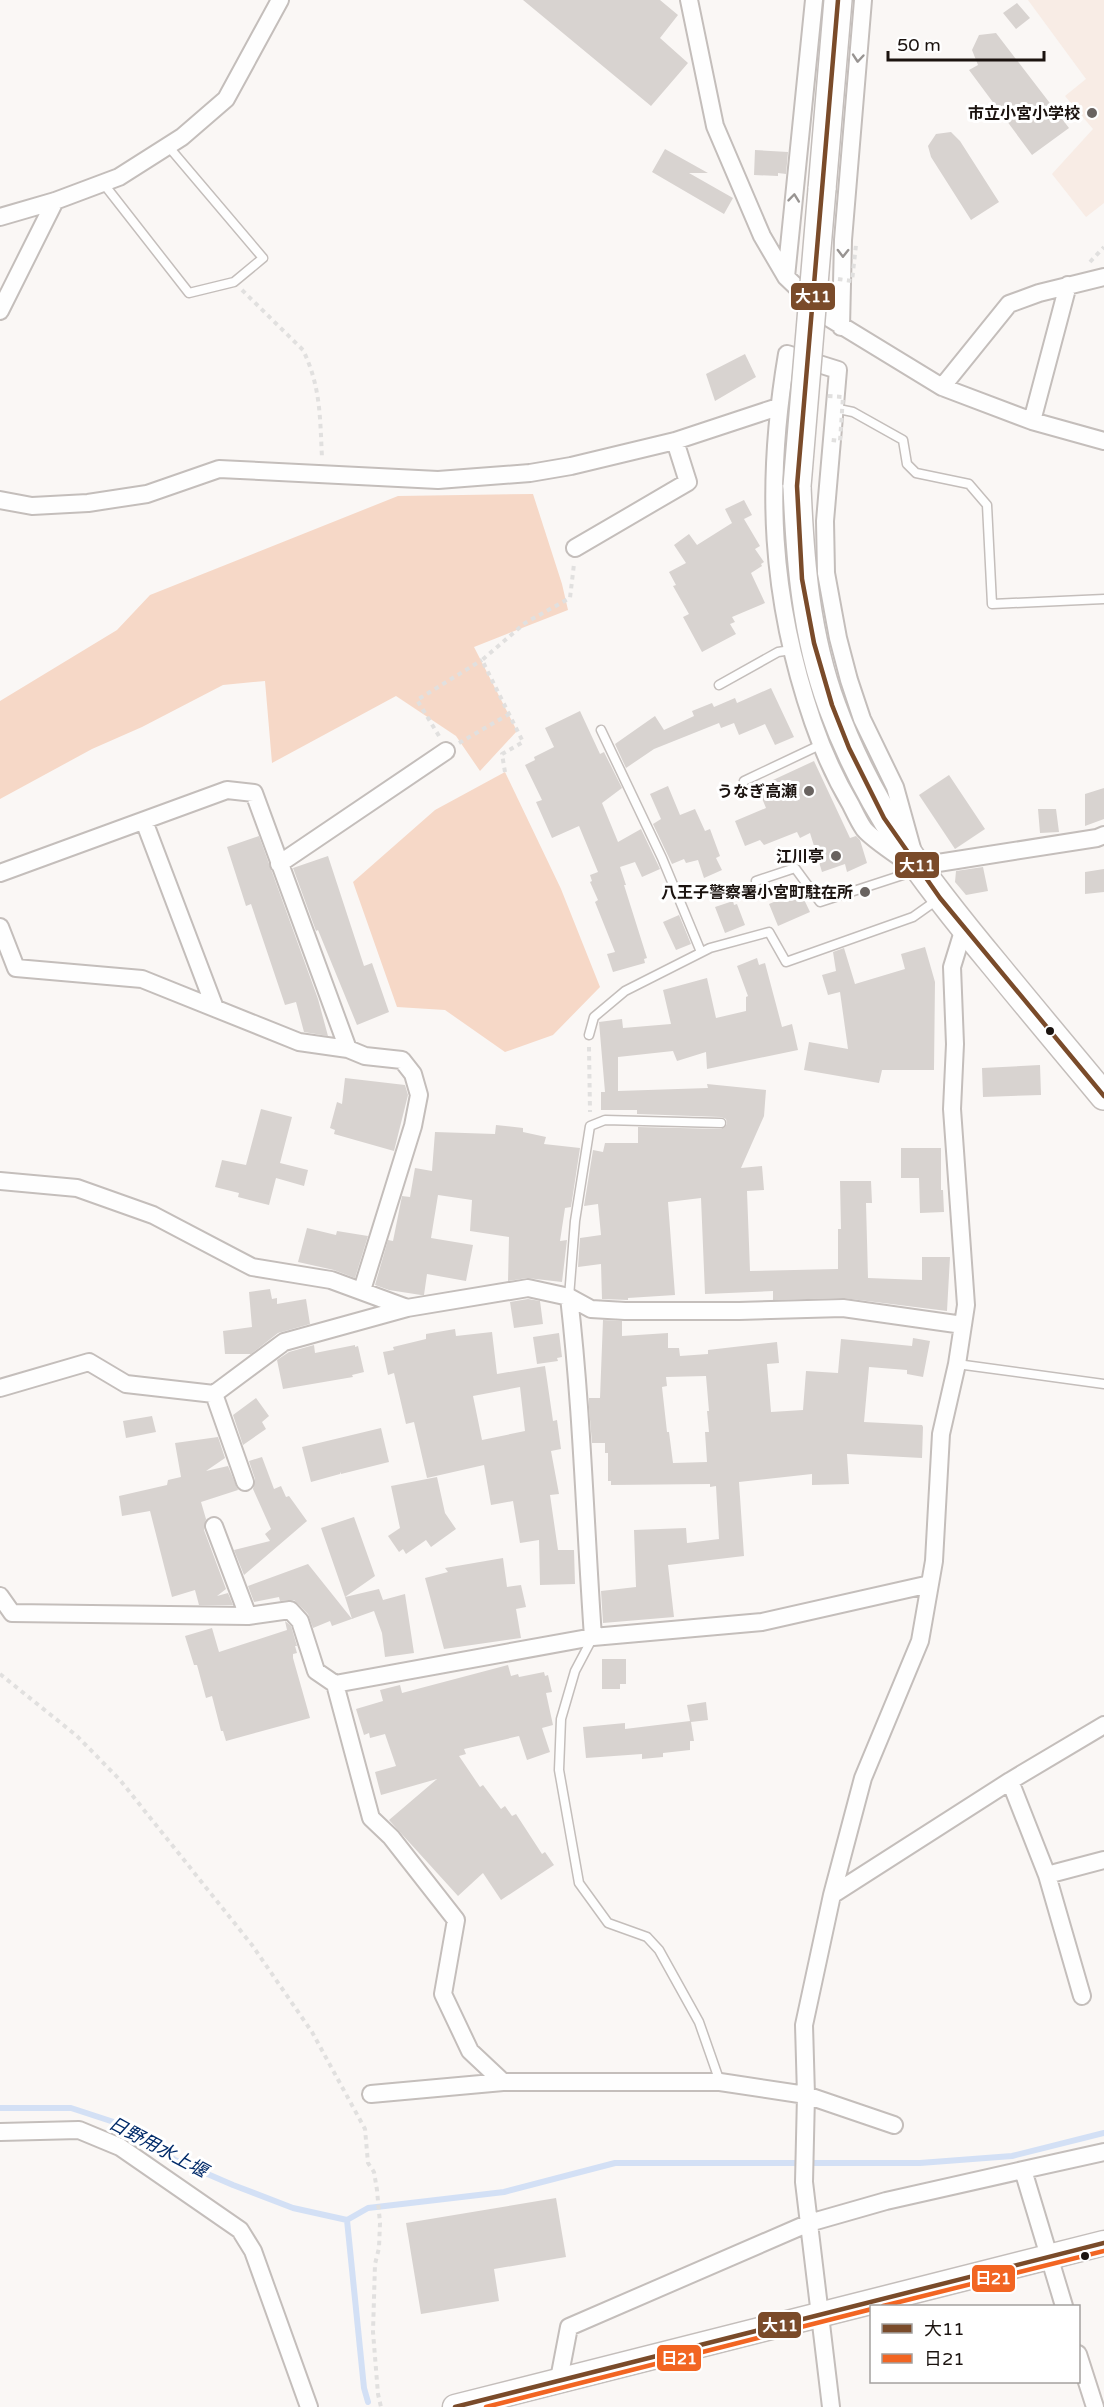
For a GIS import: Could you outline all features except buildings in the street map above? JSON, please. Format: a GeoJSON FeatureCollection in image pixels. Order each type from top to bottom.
{"type":"FeatureCollection","features":[{"type":"Feature","properties":{"kind":"main road"},"geometry":{"type":"LineString","coordinates":[[838,0],[798,486],[802,579],[812,634],[825,684],[859,772],[884,818],[918,870],[940,898],[1104,1096]]}},
{"type":"Feature","properties":{"kind":"main road"},"geometry":{"type":"LineString","coordinates":[[455,2407],[1104,2243]]}},
{"type":"Feature","properties":{"kind":"street"},"geometry":{"type":"LineString","coordinates":[[0,217],[55,201],[119,177],[182,137],[226,99],[280,0]]}},
{"type":"Feature","properties":{"kind":"street"},"geometry":{"type":"LineString","coordinates":[[688,0],[715,126],[762,236],[786,277],[841,327],[942,387],[1032,421],[1104,441]]}},
{"type":"Feature","properties":{"kind":"street"},"geometry":{"type":"LineString","coordinates":[[786,277],[814,0]]}},
{"type":"Feature","properties":{"kind":"street"},"geometry":{"type":"LineString","coordinates":[[841,327],[843,240],[863,0]]}},
{"type":"Feature","properties":{"kind":"street"},"geometry":{"type":"LineString","coordinates":[[0,311],[55,201]]}},
{"type":"Feature","properties":{"kind":"street"},"geometry":{"type":"LineString","coordinates":[[942,387],[1009,304],[1068,285],[1104,278]]}},
{"type":"Feature","properties":{"kind":"street"},"geometry":{"type":"LineString","coordinates":[[1032,421],[1068,285]]}},
{"type":"Feature","properties":{"kind":"street"},"geometry":{"type":"LineString","coordinates":[[788,354],[838,370],[830,402],[831,440],[825,521],[826,573],[838,638],[862,719],[895,787],[918,870],[865,829],[836,780],[820,745],[791,650],[782,608],[774,537],[773,482],[778,407],[788,354]]}},
{"type":"Feature","properties":{"kind":"street"},"geometry":{"type":"LineString","coordinates":[[0,500],[32,506],[88,502],[147,494],[219,469],[438,480],[480,478],[570,466],[675,441],[778,407]]}},
{"type":"Feature","properties":{"kind":"street"},"geometry":{"type":"LineString","coordinates":[[575,548],[688,482],[675,441]]}},
{"type":"Feature","properties":{"kind":"street"},"geometry":{"type":"LineString","coordinates":[[279,864],[445,747]]}},
{"type":"Feature","properties":{"kind":"street"},"geometry":{"type":"LineString","coordinates":[[0,873],[227,790],[254,793],[348,1049]]}},
{"type":"Feature","properties":{"kind":"street"},"geometry":{"type":"LineString","coordinates":[[144,821],[215,1008]]}},
{"type":"Feature","properties":{"kind":"street"},"geometry":{"type":"LineString","coordinates":[[918,870],[938,863],[1104,835]]}},
{"type":"Feature","properties":{"kind":"street"},"geometry":{"type":"LineString","coordinates":[[0,927],[16,968],[142,979],[299,1042],[348,1049],[365,1056],[402,1060],[413,1074],[419,1095],[413,1126],[362,1290]]}},
{"type":"Feature","properties":{"kind":"street"},"geometry":{"type":"LineString","coordinates":[[831,2407],[804,2182],[806,2095],[804,2025],[832,1895],[863,1778],[920,1641],[934,1562],[940,1434],[957,1364],[966,1305],[952,1123],[955,1044],[952,967],[964,928]]}},
{"type":"Feature","properties":{"kind":"street"},"geometry":{"type":"LineString","coordinates":[[0,1181],[77,1188],[153,1215],[252,1267],[332,1280],[407,1308]]}},
{"type":"Feature","properties":{"kind":"street"},"geometry":{"type":"LineString","coordinates":[[0,1388],[89,1362],[126,1384],[214,1394],[284,1342],[407,1308],[528,1288],[569,1297],[591,1309],[739,1311],[843,1308],[963,1325]]}},
{"type":"Feature","properties":{"kind":"street"},"geometry":{"type":"LineString","coordinates":[[569,1297],[578,1376],[593,1636]]}},
{"type":"Feature","properties":{"kind":"street"},"geometry":{"type":"LineString","coordinates":[[214,1394],[245,1482]]}},
{"type":"Feature","properties":{"kind":"street"},"geometry":{"type":"LineString","coordinates":[[214,1526],[248,1616]]}},
{"type":"Feature","properties":{"kind":"street"},"geometry":{"type":"LineString","coordinates":[[335,1684],[593,1636],[762,1622],[930,1584]]}},
{"type":"Feature","properties":{"kind":"street"},"geometry":{"type":"LineString","coordinates":[[0,1596],[12,1613],[248,1616],[290,1610],[300,1621],[316,1671],[335,1684],[371,1818],[391,1837],[456,1920],[442,1994],[470,2051],[503,2082]]}},
{"type":"Feature","properties":{"kind":"street"},"geometry":{"type":"LineString","coordinates":[[832,1895],[1010,1781],[1104,1725]]}},
{"type":"Feature","properties":{"kind":"street"},"geometry":{"type":"LineString","coordinates":[[1010,1781],[1047,1875],[1082,1996]]}},
{"type":"Feature","properties":{"kind":"street"},"geometry":{"type":"LineString","coordinates":[[1047,1875],[1104,1860]]}},
{"type":"Feature","properties":{"kind":"street"},"geometry":{"type":"LineString","coordinates":[[371,2094],[503,2082],[720,2082],[806,2095],[894,2125]]}},
{"type":"Feature","properties":{"kind":"street"},"geometry":{"type":"LineString","coordinates":[[0,2132],[79,2130],[120,2147],[240,2230],[253,2251],[309,2407]]}},
{"type":"Feature","properties":{"kind":"street"},"geometry":{"type":"LineString","coordinates":[[559,2379],[568,2327],[809,2223],[886,2201],[1104,2152]]}},
{"type":"Feature","properties":{"kind":"street"},"geometry":{"type":"LineString","coordinates":[[1023,2170],[1063,2305]]}},
{"type":"Feature","properties":{"kind":"street"},"geometry":{"type":"LineString","coordinates":[[1080,2360],[1095,2407]]}},
{"type":"Feature","properties":{"kind":"lane"},"geometry":{"type":"LineString","coordinates":[[103,183],[189,293],[234,282],[263,258],[168,146]]}},
{"type":"Feature","properties":{"kind":"lane"},"geometry":{"type":"LineString","coordinates":[[830,402],[903,440],[907,464],[916,473],[969,484],[981,498],[987,506],[992,604],[1104,599]]}},
{"type":"Feature","properties":{"kind":"lane"},"geometry":{"type":"LineString","coordinates":[[719,685],[778,652],[791,650]]}},
{"type":"Feature","properties":{"kind":"lane"},"geometry":{"type":"LineString","coordinates":[[601,730],[662,858],[701,952]]}},
{"type":"Feature","properties":{"kind":"lane"},"geometry":{"type":"LineString","coordinates":[[744,781],[820,745]]}},
{"type":"Feature","properties":{"kind":"lane"},"geometry":{"type":"LineString","coordinates":[[756,881],[795,868],[820,902],[918,870]]}},
{"type":"Feature","properties":{"kind":"lane"},"geometry":{"type":"LineString","coordinates":[[589,1035],[594,1017],[625,991],[710,948],[769,932],[786,962],[913,917],[940,898]]}},
{"type":"Feature","properties":{"kind":"lane"},"geometry":{"type":"LineString","coordinates":[[569,1297],[574,1221],[590,1126],[605,1120],[722,1123]]}},
{"type":"Feature","properties":{"kind":"lane"},"geometry":{"type":"LineString","coordinates":[[957,1364],[1104,1384]]}},
{"type":"Feature","properties":{"kind":"lane"},"geometry":{"type":"LineString","coordinates":[[593,1636],[575,1671],[561,1719],[559,1770],[579,1884],[608,1923],[647,1937],[659,1950],[699,2022],[720,2082]]}},
{"type":"Feature","properties":{"kind":"path"},"geometry":{"type":"LineString","coordinates":[[838,279],[852,281],[856,245]]}},
{"type":"Feature","properties":{"kind":"path"},"geometry":{"type":"LineString","coordinates":[[234,282],[303,350],[309,361],[318,390],[323,474]]}},
{"type":"Feature","properties":{"kind":"path"},"geometry":{"type":"LineString","coordinates":[[830,402],[843,397],[840,441],[831,440]]}},
{"type":"Feature","properties":{"kind":"path"},"geometry":{"type":"LineString","coordinates":[[509,714],[460,742],[445,747],[417,700],[483,660],[525,623],[570,598],[575,548]]}},
{"type":"Feature","properties":{"kind":"path"},"geometry":{"type":"LineString","coordinates":[[483,660],[523,742],[502,754],[505,772]]}},
{"type":"Feature","properties":{"kind":"path"},"geometry":{"type":"LineString","coordinates":[[456,736],[460,742]]}},
{"type":"Feature","properties":{"kind":"path"},"geometry":{"type":"LineString","coordinates":[[589,1035],[590,1126]]}},
{"type":"Feature","properties":{"kind":"path"},"geometry":{"type":"LineString","coordinates":[[0,1674],[77,1736],[128,1789],[259,1954],[312,2032],[365,2128],[368,2163],[374,2172],[380,2223],[379,2248],[375,2264],[373,2332],[381,2407]]}},
{"type":"Feature","properties":{"kind":"shaded area","name":"市立小宮小学校"},"geometry":{"type":"Polygon","coordinates":[[[1028,0],[1104,0],[1104,203],[1086,217],[1052,174],[1093,129],[1065,96],[1086,79],[1028,0]]]}},
{"type":"Feature","properties":{"kind":"shaded area"},"geometry":{"type":"Polygon","coordinates":[[[533,494],[568,610],[474,647],[517,731],[480,771],[456,736],[396,696],[272,763],[265,681],[223,685],[142,727],[92,749],[0,799],[0,701],[117,630],[150,595],[398,496],[533,494]]]}},
{"type":"Feature","properties":{"kind":"shaded area"},"geometry":{"type":"Polygon","coordinates":[[[505,772],[561,889],[600,987],[553,1035],[505,1052],[445,1010],[397,1007],[353,882],[435,810],[505,772]]]}},
{"type":"Feature","properties":{"kind":"waterway","name":"日野用水上堰"},"geometry":{"type":"LineString","coordinates":[[0,2108],[71,2108],[126,2126],[175,2160],[233,2185],[293,2208],[347,2220]]}},
{"type":"Feature","properties":{"kind":"waterway"},"geometry":{"type":"LineString","coordinates":[[347,2220],[368,2208],[504,2192],[615,2163],[920,2163],[1012,2156],[1104,2133]]}},
{"type":"Feature","properties":{"kind":"waterway"},"geometry":{"type":"LineString","coordinates":[[347,2220],[364,2388],[368,2402]]}},
{"type":"Feature","properties":{"kind":"transit line","name":"大11"},"geometry":{"type":"LineString","coordinates":[[838,0],[797,486],[802,579],[814,643],[832,705],[849,748],[884,818],[940,898],[1104,1096]]}},
{"type":"Feature","properties":{"kind":"transit line","name":"大11"},"geometry":{"type":"LineString","coordinates":[[455,2407],[1104,2243]]}},
{"type":"Feature","properties":{"kind":"transit line","name":"日21"},"geometry":{"type":"LineString","coordinates":[[887,2305],[1104,2251]]}},
{"type":"Feature","properties":{"kind":"transit line","name":"日21"},"geometry":{"type":"LineString","coordinates":[[486,2407],[870,2310]]}},
{"type":"Feature","properties":{"kind":"place","name":"市立小宮小学校"},"geometry":{"type":"Point","coordinates":[1092,113]}},
{"type":"Feature","properties":{"kind":"place","name":"うなぎ高瀬"},"geometry":{"type":"Point","coordinates":[809,791]}},
{"type":"Feature","properties":{"kind":"place","name":"江川亭"},"geometry":{"type":"Point","coordinates":[836,856]}},
{"type":"Feature","properties":{"kind":"place","name":"八王子警察署小宮町駐在所"},"geometry":{"type":"Point","coordinates":[865,892]}}]}
